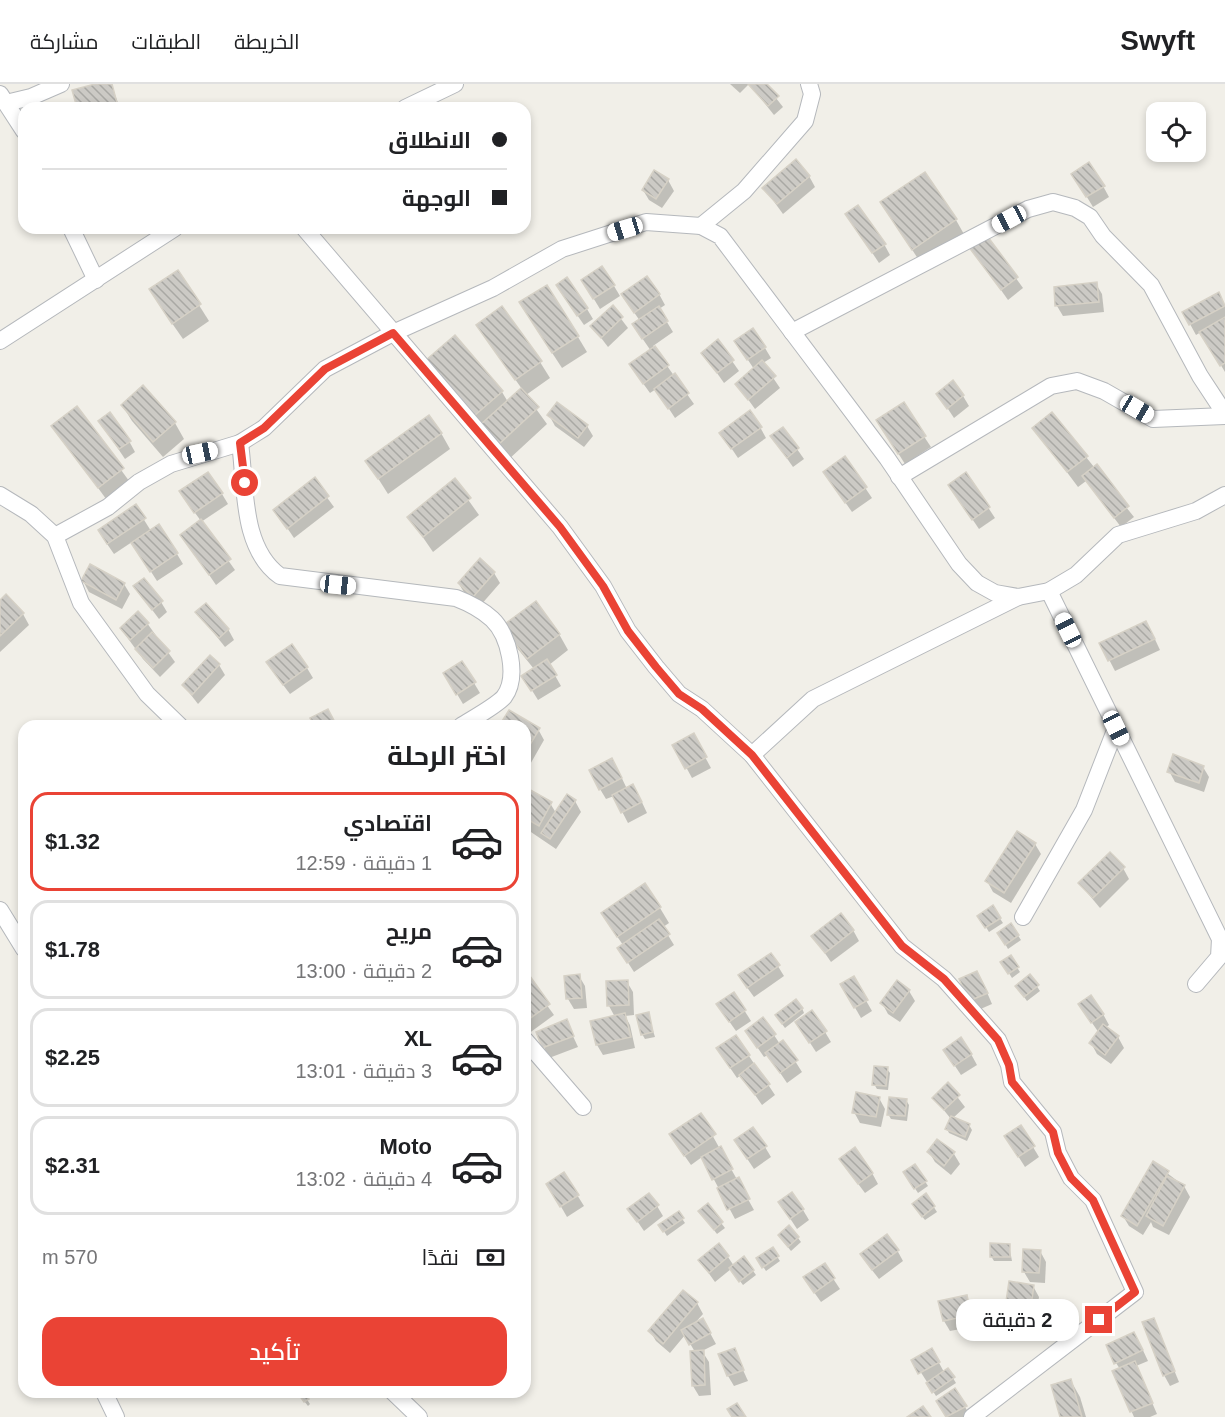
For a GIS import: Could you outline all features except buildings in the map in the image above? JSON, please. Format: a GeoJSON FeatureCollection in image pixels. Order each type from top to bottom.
{"type":"FeatureCollection","features":[{"type":"Feature","properties":{"kind":"street"},"geometry":{"type":"LineString","coordinates":[[3,98],[31,97],[61,84]]}},
{"type":"Feature","properties":{"kind":"street"},"geometry":{"type":"LineString","coordinates":[[418,102],[455,84]]}},
{"type":"Feature","properties":{"kind":"street"},"geometry":{"type":"LineString","coordinates":[[701,226],[744,190],[805,121],[812,94],[809,84]]}},
{"type":"Feature","properties":{"kind":"street"},"geometry":{"type":"LineString","coordinates":[[3,98],[18,122]]}},
{"type":"Feature","properties":{"kind":"street"},"geometry":{"type":"LineString","coordinates":[[792,332],[1028,209],[1053,202],[1075,208],[1090,216],[1103,236],[1151,285],[1200,376],[1225,415],[1153,419],[1104,391],[1077,381],[1051,386],[899,477]]}},
{"type":"Feature","properties":{"kind":"street"},"geometry":{"type":"LineString","coordinates":[[55,536],[108,507],[139,482],[171,464],[240,443],[264,428],[325,369],[393,333],[493,288],[562,249],[646,222],[701,226],[720,236],[899,477],[959,564],[977,583],[995,593],[1018,597]]}},
{"type":"Feature","properties":{"kind":"street"},"geometry":{"type":"LineString","coordinates":[[74,234],[96,280]]}},
{"type":"Feature","properties":{"kind":"street"},"geometry":{"type":"LineString","coordinates":[[0,341],[166,234]]}},
{"type":"Feature","properties":{"kind":"street"},"geometry":{"type":"LineString","coordinates":[[309,234],[560,527],[603,586],[628,631],[679,694],[702,709],[752,755],[902,946],[944,979],[998,1040],[1009,1065],[1012,1082],[1053,1132],[1058,1153],[1071,1178],[1093,1200],[1135,1292],[972,1417]]}},
{"type":"Feature","properties":{"kind":"street"},"geometry":{"type":"LineString","coordinates":[[240,443],[253,542],[268,567],[280,576],[456,598],[473,605],[494,620],[507,643],[512,674],[504,697],[470,720]]}},
{"type":"Feature","properties":{"kind":"street"},"geometry":{"type":"LineString","coordinates":[[0,495],[31,514],[55,536],[81,603],[147,694],[174,720]]}},
{"type":"Feature","properties":{"kind":"street"},"geometry":{"type":"LineString","coordinates":[[752,755],[813,699],[1018,597],[1049,591],[1076,575],[1118,535],[1196,511],[1225,495]]}},
{"type":"Feature","properties":{"kind":"street"},"geometry":{"type":"LineString","coordinates":[[1049,591],[1220,939],[1219,957],[1196,984]]}},
{"type":"Feature","properties":{"kind":"street"},"geometry":{"type":"LineString","coordinates":[[1023,917],[1084,810],[1116,728]]}},
{"type":"Feature","properties":{"kind":"street"},"geometry":{"type":"LineString","coordinates":[[0,910],[18,939]]}},
{"type":"Feature","properties":{"kind":"street"},"geometry":{"type":"LineString","coordinates":[[531,1047],[583,1107]]}},
{"type":"Feature","properties":{"kind":"street"},"geometry":{"type":"LineString","coordinates":[[107,1398],[116,1417]]}},
{"type":"Feature","properties":{"kind":"street"},"geometry":{"type":"LineString","coordinates":[[399,1398],[419,1417]]}},
{"type":"Feature","properties":{"kind":"route"},"geometry":{"type":"LineString","coordinates":[[245,483],[240,443],[264,428],[325,369],[393,333],[560,527],[603,586],[628,631],[679,694],[702,709],[752,755],[902,946],[944,979],[998,1040],[1009,1065],[1012,1082],[1045,1120],[1053,1132],[1058,1153],[1071,1178],[1093,1200],[1135,1292],[1099,1320]]}}]}
